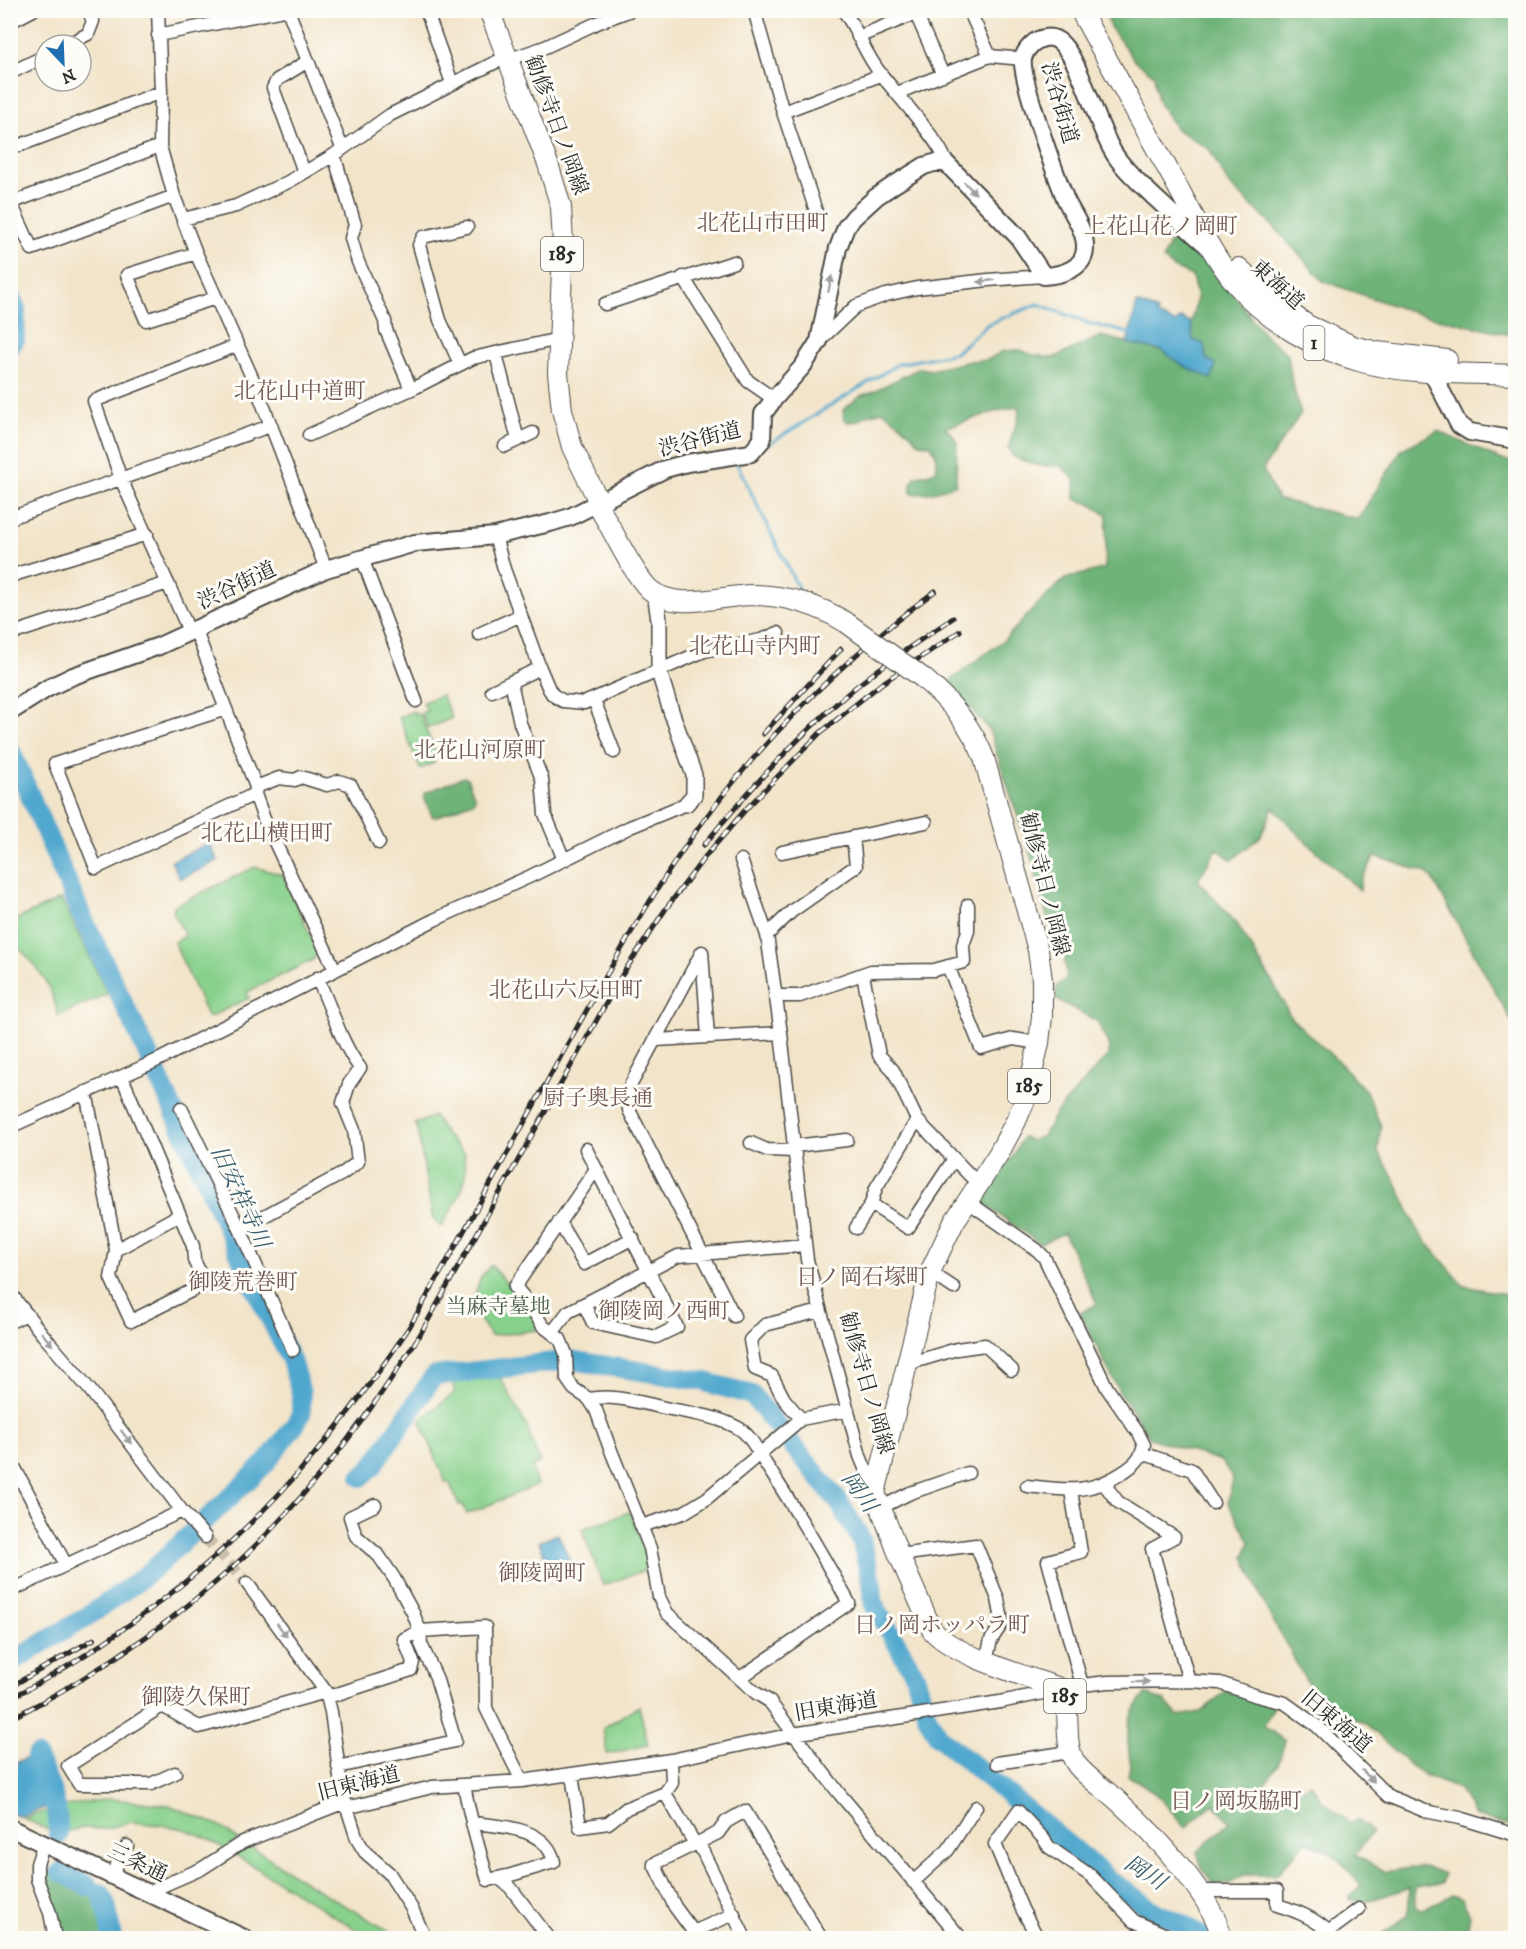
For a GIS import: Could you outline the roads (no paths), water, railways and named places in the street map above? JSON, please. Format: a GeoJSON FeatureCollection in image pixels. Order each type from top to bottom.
{"type":"FeatureCollection","features":[{"type":"Feature","properties":{"kind":"main road","name":"勧修寺日ノ岡線"},"geometry":{"type":"LineString","coordinates":[[489,10],[548,164],[561,207],[559,388],[563,420],[572,447],[599,502],[601,511],[637,572],[655,593],[676,601],[751,595],[784,598],[825,610],[847,623],[923,678],[957,711],[975,738],[984,758],[1005,826],[1038,950],[1042,998],[1039,1043],[1026,1095],[1016,1121],[999,1153],[966,1201],[930,1272],[877,1500],[932,1630],[941,1640],[986,1661],[1062,1689]]}},
{"type":"Feature","properties":{"kind":"main road","name":"東海道"},"geometry":{"type":"LineString","coordinates":[[1080,10],[1214,250],[1235,283],[1258,306],[1298,335],[1326,350],[1360,362],[1394,369],[1515,375]]}},
{"type":"Feature","properties":{"kind":"main road","name":"東海道"},"geometry":{"type":"LineString","coordinates":[[1095,10],[1212,230],[1242,273],[1270,298],[1307,325],[1353,346],[1377,352],[1431,359],[1515,363]]}},
{"type":"Feature","properties":{"kind":"main road","name":"渋谷街道"},"geometry":{"type":"LineString","coordinates":[[1044,276],[1062,275],[1069,271],[1080,262],[1085,249],[1083,236],[1065,198],[1035,112],[1023,59],[1028,48],[1036,41],[1047,37],[1060,41],[1066,47],[1080,72],[1112,149],[1129,172],[1193,234],[1214,250]]}},
{"type":"Feature","properties":{"kind":"main road"},"geometry":{"type":"LineString","coordinates":[[946,163],[1018,237],[1044,276]]}},
{"type":"Feature","properties":{"kind":"main road","name":"渋谷街道"},"geometry":{"type":"LineString","coordinates":[[11,711],[48,688],[73,676],[159,646],[326,569],[415,543],[495,536],[550,523],[570,516],[665,469],[687,463],[751,453],[762,440],[763,414],[803,366],[819,341],[838,248],[846,227],[876,197],[895,184],[924,166],[946,163]]}},
{"type":"Feature","properties":{"kind":"main road"},"geometry":{"type":"LineString","coordinates":[[1161,203],[1172,200],[1180,192]]}},
{"type":"Feature","properties":{"kind":"main road"},"geometry":{"type":"LineString","coordinates":[[1432,372],[1459,425],[1470,432],[1515,440]]}},
{"type":"Feature","properties":{"kind":"main road","name":"185"},"geometry":{"type":"LineString","coordinates":[[1062,1689],[1067,1699],[1070,1752]]}},
{"type":"Feature","properties":{"kind":"main road"},"geometry":{"type":"LineString","coordinates":[[1070,1752],[1078,1766],[1148,1829],[1198,1891],[1214,1915],[1222,1938]]}},
{"type":"Feature","properties":{"kind":"main road","name":"三条通"},"geometry":{"type":"LineString","coordinates":[[10,1828],[244,1938]]}},
{"type":"Feature","properties":{"kind":"street"},"geometry":{"type":"LineString","coordinates":[[10,21],[33,10]]}},
{"type":"Feature","properties":{"kind":"street"},"geometry":{"type":"LineString","coordinates":[[88,10],[93,21],[88,33]]}},
{"type":"Feature","properties":{"kind":"street"},"geometry":{"type":"LineString","coordinates":[[158,10],[160,146],[174,196],[196,253],[255,384],[326,569]]}},
{"type":"Feature","properties":{"kind":"street"},"geometry":{"type":"LineString","coordinates":[[158,35],[238,15],[286,10],[308,61],[338,151],[355,225],[351,238],[358,262],[385,321],[386,330],[411,389]]}},
{"type":"Feature","properties":{"kind":"street"},"geometry":{"type":"LineString","coordinates":[[426,10],[452,83]]}},
{"type":"Feature","properties":{"kind":"street"},"geometry":{"type":"LineString","coordinates":[[183,219],[236,206],[261,195],[338,151],[390,115],[452,83],[507,58],[545,47],[631,10]]}},
{"type":"Feature","properties":{"kind":"street"},"geometry":{"type":"LineString","coordinates":[[754,10],[783,112],[818,217]]}},
{"type":"Feature","properties":{"kind":"street"},"geometry":{"type":"LineString","coordinates":[[843,10],[881,75],[946,157],[946,163]]}},
{"type":"Feature","properties":{"kind":"street"},"geometry":{"type":"LineString","coordinates":[[969,10],[990,56]]}},
{"type":"Feature","properties":{"kind":"street"},"geometry":{"type":"LineString","coordinates":[[858,37],[920,12],[943,75]]}},
{"type":"Feature","properties":{"kind":"street"},"geometry":{"type":"LineString","coordinates":[[897,93],[990,56],[1023,59]]}},
{"type":"Feature","properties":{"kind":"street"},"geometry":{"type":"LineString","coordinates":[[304,172],[273,88],[277,80],[308,61]]}},
{"type":"Feature","properties":{"kind":"street"},"geometry":{"type":"LineString","coordinates":[[10,73],[33,62]]}},
{"type":"Feature","properties":{"kind":"street"},"geometry":{"type":"LineString","coordinates":[[783,112],[881,75]]}},
{"type":"Feature","properties":{"kind":"street"},"geometry":{"type":"LineString","coordinates":[[10,149],[161,92]]}},
{"type":"Feature","properties":{"kind":"street"},"geometry":{"type":"LineString","coordinates":[[160,146],[11,202],[32,249],[174,196]]}},
{"type":"Feature","properties":{"kind":"street"},"geometry":{"type":"LineString","coordinates":[[460,364],[440,320],[419,245],[423,237],[467,227]]}},
{"type":"Feature","properties":{"kind":"street"},"geometry":{"type":"LineString","coordinates":[[196,253],[127,275],[146,320],[216,298]]}},
{"type":"Feature","properties":{"kind":"street"},"geometry":{"type":"LineString","coordinates":[[605,304],[682,277],[734,262]]}},
{"type":"Feature","properties":{"kind":"street"},"geometry":{"type":"LineString","coordinates":[[819,341],[856,306],[886,295],[917,288],[1044,276]]}},
{"type":"Feature","properties":{"kind":"street"},"geometry":{"type":"LineString","coordinates":[[682,277],[748,381],[774,399]]}},
{"type":"Feature","properties":{"kind":"street"},"geometry":{"type":"LineString","coordinates":[[309,435],[473,358],[559,339]]}},
{"type":"Feature","properties":{"kind":"street"},"geometry":{"type":"LineString","coordinates":[[237,345],[94,401],[121,479],[168,583],[193,631],[226,709],[264,819],[335,969]]}},
{"type":"Feature","properties":{"kind":"street"},"geometry":{"type":"LineString","coordinates":[[496,354],[518,440]]}},
{"type":"Feature","properties":{"kind":"street"},"geometry":{"type":"LineString","coordinates":[[10,518],[270,426]]}},
{"type":"Feature","properties":{"kind":"street"},"geometry":{"type":"LineString","coordinates":[[505,446],[533,433]]}},
{"type":"Feature","properties":{"kind":"street"},"geometry":{"type":"LineString","coordinates":[[10,576],[147,534]]}},
{"type":"Feature","properties":{"kind":"street"},"geometry":{"type":"LineString","coordinates":[[495,536],[504,569],[549,689],[558,698],[569,703],[594,700],[704,651],[760,640],[778,633]]}},
{"type":"Feature","properties":{"kind":"street"},"geometry":{"type":"LineString","coordinates":[[362,558],[416,701]]}},
{"type":"Feature","properties":{"kind":"street"},"geometry":{"type":"LineString","coordinates":[[18,632],[168,583]]}},
{"type":"Feature","properties":{"kind":"street"},"geometry":{"type":"LineString","coordinates":[[10,1127],[158,1060],[434,920],[630,827],[686,804],[692,798],[694,791],[692,766],[659,672],[659,620],[655,593]]}},
{"type":"Feature","properties":{"kind":"street"},"geometry":{"type":"LineString","coordinates":[[480,634],[521,615]]}},
{"type":"Feature","properties":{"kind":"street"},"geometry":{"type":"LineString","coordinates":[[492,691],[540,668]]}},
{"type":"Feature","properties":{"kind":"street"},"geometry":{"type":"LineString","coordinates":[[511,682],[520,723],[542,779],[544,814],[564,860]]}},
{"type":"Feature","properties":{"kind":"street"},"geometry":{"type":"LineString","coordinates":[[594,700],[614,752]]}},
{"type":"Feature","properties":{"kind":"street"},"geometry":{"type":"LineString","coordinates":[[226,709],[55,764],[96,868],[279,778],[296,780],[301,777],[327,785],[339,781],[351,785],[379,843]]}},
{"type":"Feature","properties":{"kind":"street"},"geometry":{"type":"LineString","coordinates":[[782,852],[926,822]]}},
{"type":"Feature","properties":{"kind":"street"},"geometry":{"type":"LineString","coordinates":[[766,935],[792,911],[856,866],[852,837]]}},
{"type":"Feature","properties":{"kind":"street","name":"勧修寺日ノ岡線"},"geometry":{"type":"LineString","coordinates":[[741,860],[766,935],[781,1033],[807,1260],[861,1456],[877,1500]]}},
{"type":"Feature","properties":{"kind":"street"},"geometry":{"type":"LineString","coordinates":[[775,996],[800,996],[871,971],[934,970],[964,962],[963,945],[968,931],[968,905]]}},
{"type":"Feature","properties":{"kind":"street"},"geometry":{"type":"LineString","coordinates":[[708,1037],[702,952],[629,1088],[628,1110],[734,1316]]}},
{"type":"Feature","properties":{"kind":"street"},"geometry":{"type":"LineString","coordinates":[[948,966],[981,1048],[1013,1039],[1039,1043]]}},
{"type":"Feature","properties":{"kind":"street"},"geometry":{"type":"LineString","coordinates":[[863,975],[879,1055],[893,1070],[917,1120],[978,1184]]}},
{"type":"Feature","properties":{"kind":"street"},"geometry":{"type":"LineString","coordinates":[[240,1229],[342,1174],[358,1162],[354,1130],[343,1103],[348,1084],[360,1068],[350,1055],[317,978]]}},
{"type":"Feature","properties":{"kind":"street"},"geometry":{"type":"LineString","coordinates":[[656,1040],[781,1033]]}},
{"type":"Feature","properties":{"kind":"street"},"geometry":{"type":"LineString","coordinates":[[86,1092],[116,1250],[111,1278],[131,1321],[205,1284],[194,1260],[193,1246],[123,1077]]}},
{"type":"Feature","properties":{"kind":"street"},"geometry":{"type":"LineString","coordinates":[[181,1108],[240,1229],[293,1350]]}},
{"type":"Feature","properties":{"kind":"street"},"geometry":{"type":"LineString","coordinates":[[856,1228],[872,1204],[876,1188],[917,1120]]}},
{"type":"Feature","properties":{"kind":"street"},"geometry":{"type":"LineString","coordinates":[[751,1143],[767,1150],[794,1149],[847,1140]]}},
{"type":"Feature","properties":{"kind":"street"},"geometry":{"type":"LineString","coordinates":[[584,1304],[593,1323],[656,1337],[677,1327],[586,1149]]}},
{"type":"Feature","properties":{"kind":"street"},"geometry":{"type":"LineString","coordinates":[[872,1204],[908,1228],[954,1159]]}},
{"type":"Feature","properties":{"kind":"street"},"geometry":{"type":"LineString","coordinates":[[596,1168],[515,1287],[543,1326],[560,1339],[566,1354],[567,1379],[574,1389],[589,1399],[596,1410],[650,1548],[659,1598],[667,1613],[756,1693],[769,1701],[838,1792],[961,1938]]}},
{"type":"Feature","properties":{"kind":"street"},"geometry":{"type":"LineString","coordinates":[[966,1201],[1038,1250],[1044,1257],[1107,1388],[1144,1445],[1137,1462],[1104,1484],[1071,1491],[1027,1486]]}},
{"type":"Feature","properties":{"kind":"street"},"geometry":{"type":"LineString","coordinates":[[116,1250],[179,1215]]}},
{"type":"Feature","properties":{"kind":"street"},"geometry":{"type":"LineString","coordinates":[[559,1222],[584,1264],[633,1238]]}},
{"type":"Feature","properties":{"kind":"street"},"geometry":{"type":"LineString","coordinates":[[552,1333],[568,1312],[678,1256],[805,1245]]}},
{"type":"Feature","properties":{"kind":"street"},"geometry":{"type":"LineString","coordinates":[[930,1272],[954,1288]]}},
{"type":"Feature","properties":{"kind":"street"},"geometry":{"type":"LineString","coordinates":[[10,1293],[90,1390],[200,1532]]}},
{"type":"Feature","properties":{"kind":"street"},"geometry":{"type":"LineString","coordinates":[[801,1419],[784,1399],[772,1376],[755,1369],[750,1340],[765,1325],[820,1311]]}},
{"type":"Feature","properties":{"kind":"street"},"geometry":{"type":"LineString","coordinates":[[10,1322],[27,1314]]}},
{"type":"Feature","properties":{"kind":"street"},"geometry":{"type":"LineString","coordinates":[[907,1364],[957,1349],[986,1345],[1012,1370]]}},
{"type":"Feature","properties":{"kind":"street"},"geometry":{"type":"LineString","coordinates":[[589,1399],[601,1396],[726,1422],[742,1430],[801,1519],[849,1603],[740,1678]]}},
{"type":"Feature","properties":{"kind":"street"},"geometry":{"type":"LineString","coordinates":[[641,1526],[683,1513],[706,1499],[801,1419],[848,1410]]}},
{"type":"Feature","properties":{"kind":"street"},"geometry":{"type":"LineString","coordinates":[[1142,1453],[1192,1470],[1213,1503]]}},
{"type":"Feature","properties":{"kind":"street"},"geometry":{"type":"LineString","coordinates":[[10,1459],[66,1565]]}},
{"type":"Feature","properties":{"kind":"street"},"geometry":{"type":"LineString","coordinates":[[877,1500],[910,1493],[968,1473]]}},
{"type":"Feature","properties":{"kind":"street"},"geometry":{"type":"LineString","coordinates":[[1104,1484],[1118,1502],[1174,1537],[1152,1549],[1189,1681]]}},
{"type":"Feature","properties":{"kind":"street"},"geometry":{"type":"LineString","coordinates":[[1071,1491],[1081,1552],[1048,1561],[1082,1685]]}},
{"type":"Feature","properties":{"kind":"street"},"geometry":{"type":"LineString","coordinates":[[339,1767],[455,1741],[436,1677],[421,1644],[420,1631],[394,1578],[379,1556],[356,1536],[350,1517],[375,1505]]}},
{"type":"Feature","properties":{"kind":"street"},"geometry":{"type":"LineString","coordinates":[[10,1591],[182,1511]]}},
{"type":"Feature","properties":{"kind":"street"},"geometry":{"type":"LineString","coordinates":[[899,1555],[976,1545],[998,1599],[1002,1620],[991,1640],[986,1661]]}},
{"type":"Feature","properties":{"kind":"street"},"geometry":{"type":"LineString","coordinates":[[247,1583],[327,1694],[345,1805],[357,1839],[365,1852],[393,1879],[418,1920],[425,1938]]}},
{"type":"Feature","properties":{"kind":"street"},"geometry":{"type":"LineString","coordinates":[[175,1773],[151,1784],[79,1784],[68,1766],[159,1708],[164,1707],[199,1727],[411,1670],[413,1662],[404,1639],[420,1631],[485,1627],[486,1708],[522,1781]]}},
{"type":"Feature","properties":{"kind":"street","name":"旧東海道"},"geometry":{"type":"LineString","coordinates":[[146,1893],[201,1869],[243,1842],[345,1805],[411,1791],[522,1781],[671,1760],[793,1734],[928,1714],[1108,1682],[1220,1683],[1285,1703],[1317,1726],[1388,1796],[1425,1811],[1460,1818],[1515,1835]]}},
{"type":"Feature","properties":{"kind":"street"},"geometry":{"type":"LineString","coordinates":[[997,1763],[1070,1752]]}},
{"type":"Feature","properties":{"kind":"street"},"geometry":{"type":"LineString","coordinates":[[572,1775],[580,1827],[608,1823],[627,1808],[665,1793],[672,1783],[671,1760]]}},
{"type":"Feature","properties":{"kind":"street"},"geometry":{"type":"LineString","coordinates":[[464,1785],[472,1823],[488,1880],[554,1862],[552,1850],[534,1836],[508,1827],[472,1823]]}},
{"type":"Feature","properties":{"kind":"street"},"geometry":{"type":"LineString","coordinates":[[665,1793],[696,1843],[745,1938]]}},
{"type":"Feature","properties":{"kind":"street"},"geometry":{"type":"LineString","coordinates":[[913,1882],[948,1850],[976,1807]]}},
{"type":"Feature","properties":{"kind":"street"},"geometry":{"type":"LineString","coordinates":[[734,1914],[695,1935],[675,1907],[654,1864],[718,1833],[726,1822],[745,1811],[821,1938]]}},
{"type":"Feature","properties":{"kind":"street"},"geometry":{"type":"LineString","coordinates":[[1029,1938],[1035,1933],[1022,1909],[995,1844],[1018,1811],[1049,1847],[1091,1875],[1134,1921],[1173,1938]]}},
{"type":"Feature","properties":{"kind":"street"},"geometry":{"type":"LineString","coordinates":[[44,1843],[37,1864],[37,1879],[50,1913],[55,1938]]}},
{"type":"Feature","properties":{"kind":"street"},"geometry":{"type":"LineString","coordinates":[[111,1876],[127,1846]]}},
{"type":"Feature","properties":{"kind":"street"},"geometry":{"type":"LineString","coordinates":[[499,1878],[510,1887],[549,1938]]}},
{"type":"Feature","properties":{"kind":"street"},"geometry":{"type":"LineString","coordinates":[[1198,1891],[1277,1891],[1277,1905],[1301,1913],[1320,1923],[1325,1935],[1359,1909]]}},
{"type":"Feature","properties":{"kind":"water"},"geometry":{"type":"Polygon","coordinates":[[[1137,303],[1158,311],[1157,315],[1175,323],[1181,318],[1191,323],[1193,340],[1204,344],[1206,359],[1216,364],[1211,379],[1180,364],[1163,351],[1127,343],[1137,303]]]}},
{"type":"Feature","properties":{"kind":"water"},"geometry":{"type":"Polygon","coordinates":[[[209,843],[218,861],[180,879],[171,861],[209,843]]]}},
{"type":"Feature","properties":{"kind":"water"},"geometry":{"type":"Polygon","coordinates":[[[558,1534],[576,1573],[555,1582],[539,1542],[558,1534]]]}},
{"type":"Feature","properties":{"kind":"water"},"geometry":{"type":"Polygon","coordinates":[[[30,1756],[52,1805],[20,1817],[11,1813],[11,1765],[30,1756]]]}},
{"type":"Feature","properties":{"kind":"waterway","name":"旧安祥寺川"},"geometry":{"type":"LineString","coordinates":[[10,295],[16,309],[15,339],[10,347]]}},
{"type":"Feature","properties":{"kind":"waterway"},"geometry":{"type":"LineString","coordinates":[[767,445],[898,364],[955,353],[988,324],[1038,304],[1091,324],[1133,334]]}},
{"type":"Feature","properties":{"kind":"waterway"},"geometry":{"type":"LineString","coordinates":[[736,462],[802,596]]}},
{"type":"Feature","properties":{"kind":"waterway","name":"旧安祥寺川"},"geometry":{"type":"LineString","coordinates":[[10,749],[80,912],[254,1286],[291,1360],[301,1393],[301,1414],[265,1464],[160,1563],[91,1614],[10,1663]]}},
{"type":"Feature","properties":{"kind":"waterway","name":"岡川"},"geometry":{"type":"LineString","coordinates":[[361,1477],[373,1466],[434,1376],[571,1360],[702,1381],[752,1395],[838,1501],[861,1539],[872,1585],[873,1603],[915,1675],[927,1716],[938,1736],[1111,1881],[1155,1912],[1184,1925],[1204,1938]]}},
{"type":"Feature","properties":{"kind":"waterway","name":"旧安祥寺川"},"geometry":{"type":"LineString","coordinates":[[36,1756],[55,1804],[58,1835]]}},
{"type":"Feature","properties":{"kind":"waterway","name":"旧安祥寺川"},"geometry":{"type":"LineString","coordinates":[[61,1872],[88,1886]]}},
{"type":"Feature","properties":{"kind":"waterway","name":"旧安祥寺川"},"geometry":{"type":"LineString","coordinates":[[101,1893],[107,1909],[112,1938]]}},
{"type":"Feature","properties":{"kind":"tunnel"},"geometry":{"type":"LineString","coordinates":[[205,1537],[247,1583]]}},
{"type":"Feature","properties":{"kind":"railway"},"geometry":{"type":"LineString","coordinates":[[10,1698],[77,1660],[161,1601],[241,1532],[313,1456],[347,1414],[410,1326],[625,942],[663,879],[705,819],[750,762],[799,709],[851,659],[935,591]]}},
{"type":"Feature","properties":{"kind":"railway"},"geometry":{"type":"LineString","coordinates":[[704,845],[771,768],[826,713],[871,675],[953,618]]}},
{"type":"Feature","properties":{"kind":"railway"},"geometry":{"type":"LineString","coordinates":[[10,1719],[109,1662],[173,1617],[232,1568],[259,1542],[326,1468],[366,1415],[421,1333],[622,975],[665,910],[704,858],[746,809],[820,733],[881,684],[960,631]]}},
{"type":"Feature","properties":{"kind":"railway"},"geometry":{"type":"LineString","coordinates":[[763,734],[841,649]]}},
{"type":"Feature","properties":{"kind":"railway"},"geometry":{"type":"LineString","coordinates":[[10,1687],[94,1639]]}},
{"type":"Feature","properties":{"kind":"district","name":"北花山市田町"},"geometry":{"type":"Point","coordinates":[763,223]}},
{"type":"Feature","properties":{"kind":"district","name":"上花山花ノ岡町"},"geometry":{"type":"Point","coordinates":[1161,226]}},
{"type":"Feature","properties":{"kind":"district","name":"北花山中道町"},"geometry":{"type":"Point","coordinates":[300,391]}},
{"type":"Feature","properties":{"kind":"district","name":"北花山寺内町"},"geometry":{"type":"Point","coordinates":[755,646]}},
{"type":"Feature","properties":{"kind":"district","name":"北花山河原町"},"geometry":{"type":"Point","coordinates":[480,750]}},
{"type":"Feature","properties":{"kind":"district","name":"北花山横田町"},"geometry":{"type":"Point","coordinates":[267,833]}},
{"type":"Feature","properties":{"kind":"district","name":"北花山六反田町"},"geometry":{"type":"Point","coordinates":[566,990]}},
{"type":"Feature","properties":{"kind":"district","name":"厨子奥長通"},"geometry":{"type":"Point","coordinates":[598,1098]}},
{"type":"Feature","properties":{"kind":"district","name":"日ノ岡石塚町"},"geometry":{"type":"Point","coordinates":[862,1277]}},
{"type":"Feature","properties":{"kind":"district","name":"御陵荒巻町"},"geometry":{"type":"Point","coordinates":[243,1282]}},
{"type":"Feature","properties":{"kind":"district","name":"御陵岡ノ西町"},"geometry":{"type":"Point","coordinates":[664,1311]}},
{"type":"Feature","properties":{"kind":"district","name":"御陵岡町"},"geometry":{"type":"Point","coordinates":[542,1573]}},
{"type":"Feature","properties":{"kind":"district","name":"日ノ岡ホッパラ町"},"geometry":{"type":"Point","coordinates":[942,1625]}},
{"type":"Feature","properties":{"kind":"district","name":"御陵久保町"},"geometry":{"type":"Point","coordinates":[196,1697]}},
{"type":"Feature","properties":{"kind":"district","name":"日ノ岡坂脇町"},"geometry":{"type":"Point","coordinates":[1236,1801]}},
{"type":"Feature","properties":{"kind":"park label","name":"当麻寺墓地"},"geometry":{"type":"Point","coordinates":[498,1307]}}]}
